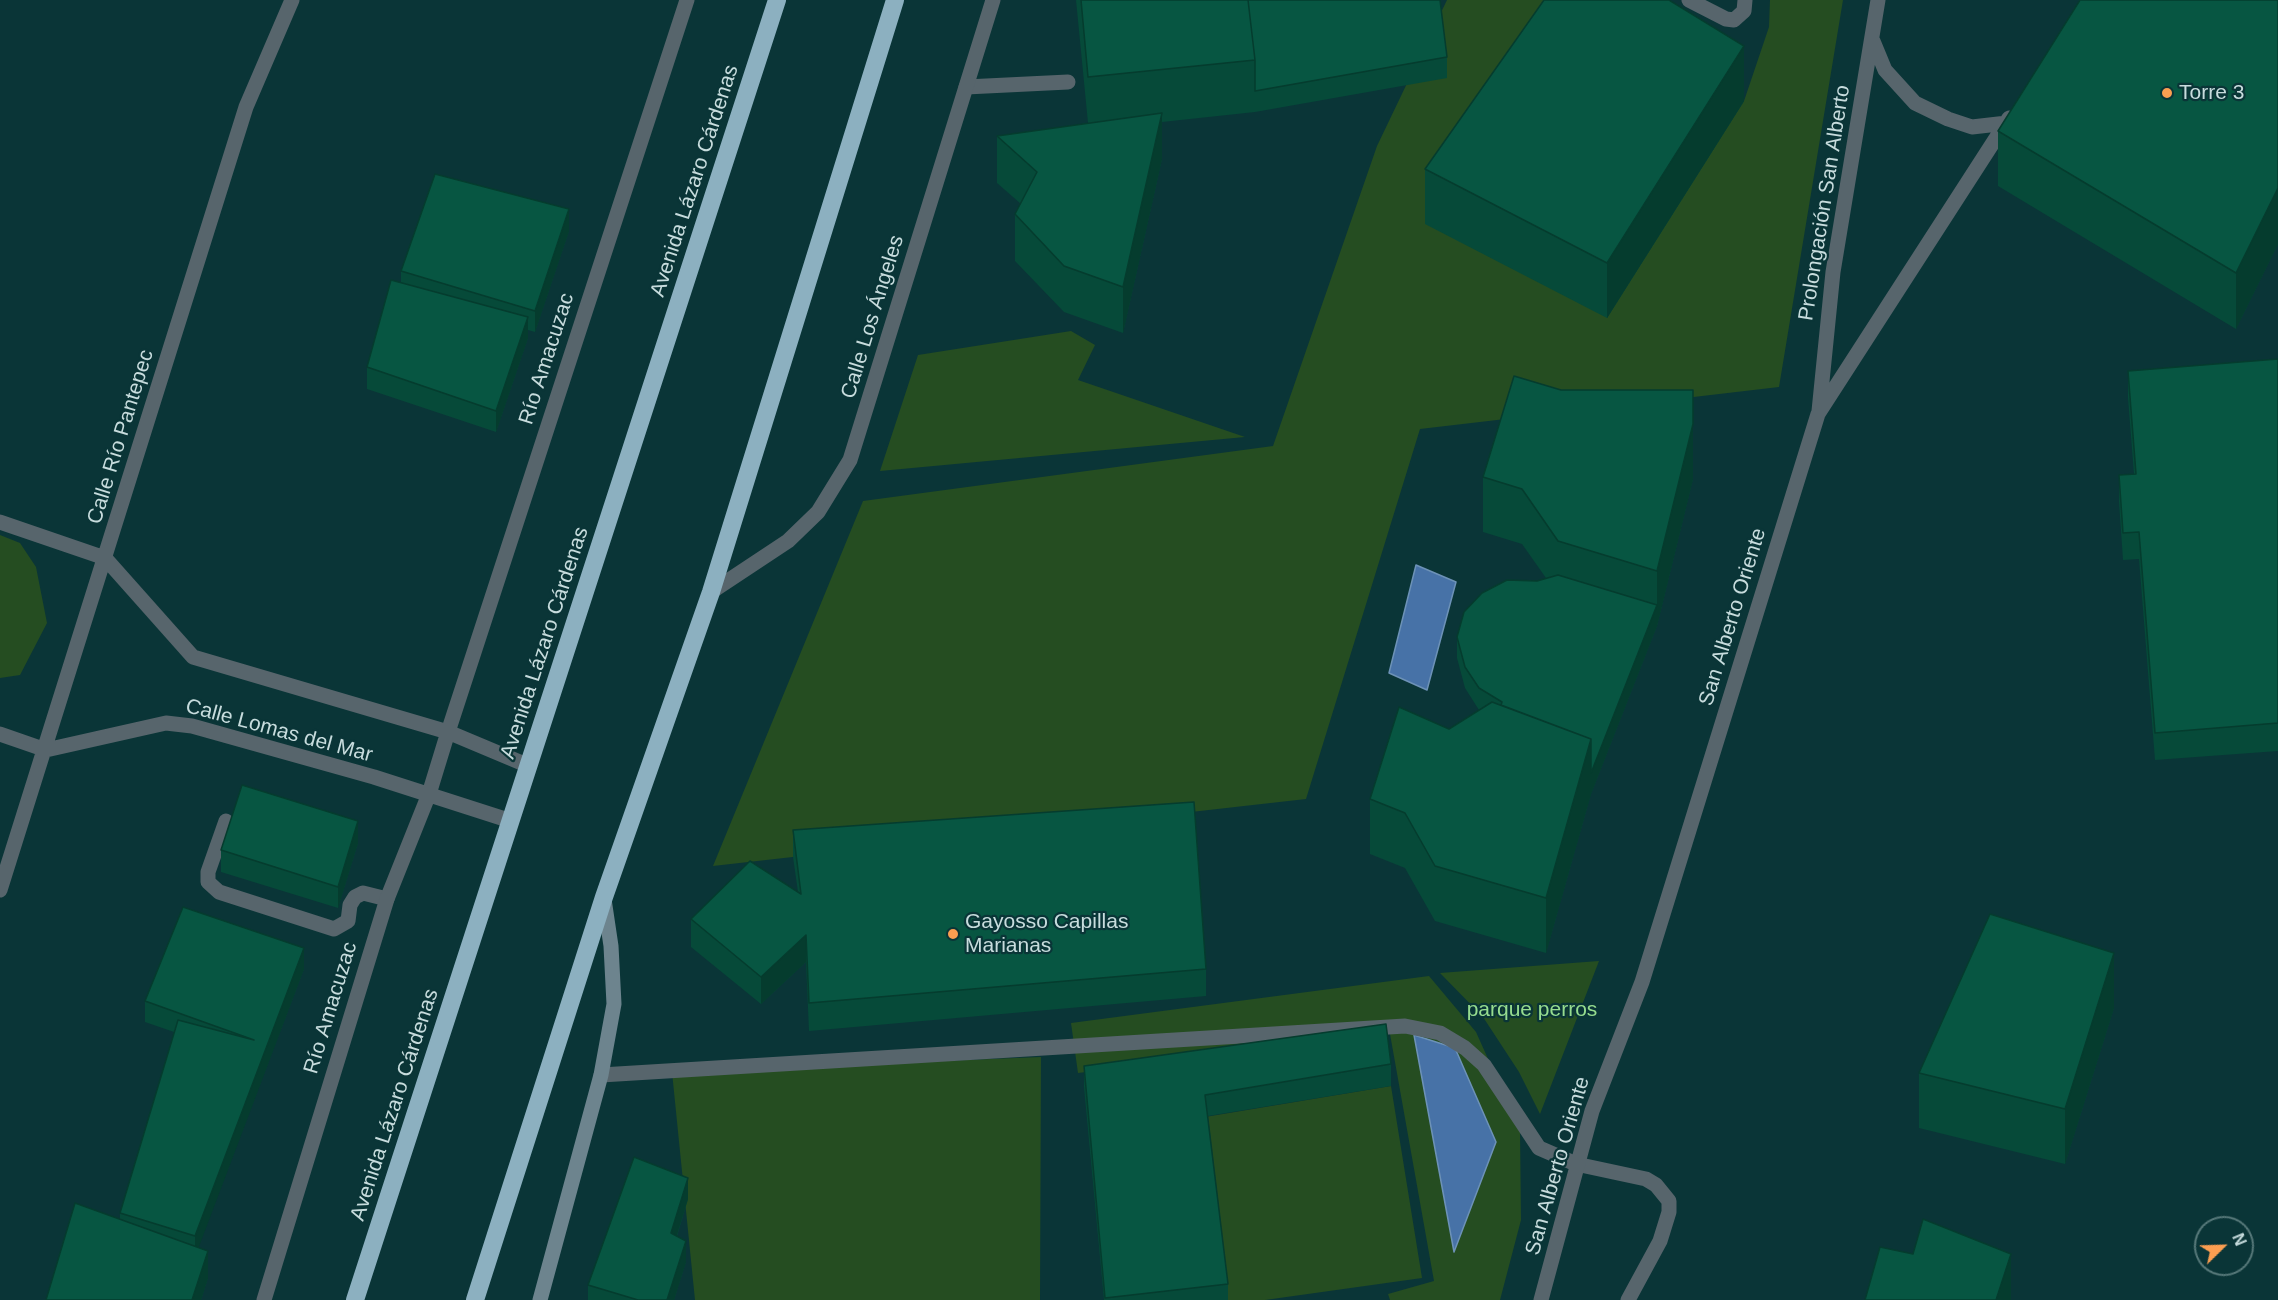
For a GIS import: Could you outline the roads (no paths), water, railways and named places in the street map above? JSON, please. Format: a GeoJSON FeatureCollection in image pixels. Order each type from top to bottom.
{"type":"FeatureCollection","features":[{"type":"Feature","properties":{"kind":"highway","name":"Avenida Lázaro Cárdenas"},"geometry":{"type":"LineString","coordinates":[[355,1300],[777,0]]}},
{"type":"Feature","properties":{"kind":"highway"},"geometry":{"type":"LineString","coordinates":[[475,1300],[604,897],[711,591],[895,0]]}},
{"type":"Feature","properties":{"kind":"street","name":"Calle Río Pantepec"},"geometry":{"type":"LineString","coordinates":[[0,890],[46,750],[246,107],[292,0]]}},
{"type":"Feature","properties":{"kind":"street","name":"Río Amacuzac"},"geometry":{"type":"LineString","coordinates":[[264,1300],[387,899],[429,794],[687,0]]}},
{"type":"Feature","properties":{"kind":"street","name":"Calle Los Ángeles"},"geometry":{"type":"LineString","coordinates":[[711,591],[795,534],[818,512],[850,460],[993,0]]}},
{"type":"Feature","properties":{"kind":"street"},"geometry":{"type":"LineString","coordinates":[[1689,0],[1726,19],[1734,20],[1744,11],[1745,0]]}},
{"type":"Feature","properties":{"kind":"street","name":"Prolongación San Alberto"},"geometry":{"type":"LineString","coordinates":[[1818,414],[1833,272],[1856,117],[1873,41],[1878,0]]}},
{"type":"Feature","properties":{"kind":"street"},"geometry":{"type":"LineString","coordinates":[[1873,41],[1886,70],[1915,103],[1948,119],[1972,127],[2007,123]]}},
{"type":"Feature","properties":{"kind":"street"},"geometry":{"type":"LineString","coordinates":[[966,87],[1068,82]]}},
{"type":"Feature","properties":{"kind":"street","name":"San Alberto Oriente"},"geometry":{"type":"LineString","coordinates":[[1541,1300],[1592,1111],[1642,982],[1818,414],[2018,104]]}},
{"type":"Feature","properties":{"kind":"street"},"geometry":{"type":"LineString","coordinates":[[0,522],[105,558],[193,657],[448,732],[530,766]]}},
{"type":"Feature","properties":{"kind":"street","name":"Calle Lomas del Mar"},"geometry":{"type":"LineString","coordinates":[[46,750],[166,723],[180,725],[429,794],[511,820]]}},
{"type":"Feature","properties":{"kind":"street"},"geometry":{"type":"LineString","coordinates":[[0,734],[46,750]]}},
{"type":"Feature","properties":{"kind":"street"},"geometry":{"type":"LineString","coordinates":[[226,821],[208,872],[208,882],[219,892],[334,928],[348,921],[355,897],[363,893],[387,899]]}},
{"type":"Feature","properties":{"kind":"street"},"geometry":{"type":"LineString","coordinates":[[540,1300],[601,1075],[614,1004],[611,946],[604,897]]}},
{"type":"Feature","properties":{"kind":"street"},"geometry":{"type":"LineString","coordinates":[[601,1075],[1405,1026],[1440,1033],[1465,1048],[1490,1074],[1539,1148],[1576,1164],[1646,1179],[1656,1185],[1668,1201],[1669,1212],[1660,1242],[1628,1300]]}},
{"type":"Feature","properties":{"kind":"water"},"geometry":{"type":"Polygon","coordinates":[[[1416,565],[1456,582],[1427,690],[1389,673],[1416,565]]]}},
{"type":"Feature","properties":{"kind":"water"},"geometry":{"type":"Polygon","coordinates":[[[1414,1035],[1455,1048],[1496,1142],[1454,1252],[1414,1035]]]}},
{"type":"Feature","properties":{"kind":"place","name":"Torre 3"},"geometry":{"type":"Point","coordinates":[2167,93]}},
{"type":"Feature","properties":{"kind":"place","name":"Gayosso Capillas Marianas"},"geometry":{"type":"Point","coordinates":[953,934]}},
{"type":"Feature","properties":{"kind":"park label","name":"parque perros"},"geometry":{"type":"Point","coordinates":[1532,1010]}}]}
